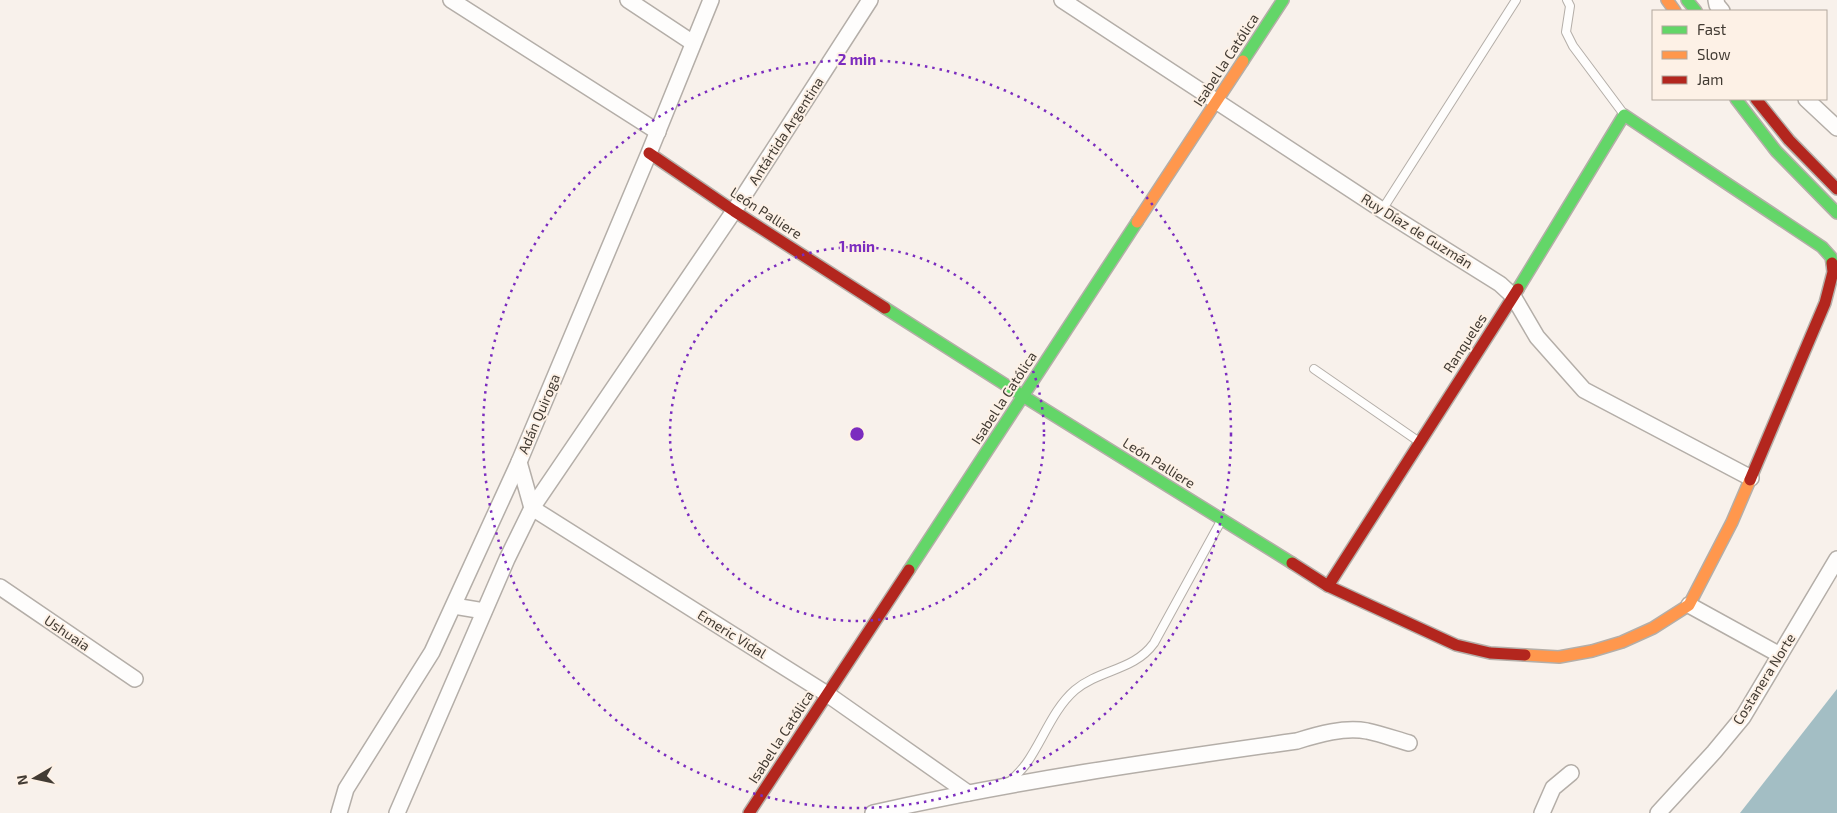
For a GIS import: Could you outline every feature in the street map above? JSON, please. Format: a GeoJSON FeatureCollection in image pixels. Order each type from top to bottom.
{"type":"FeatureCollection","features":[{"type":"Feature","properties":{"kind":"street"},"geometry":{"type":"LineString","coordinates":[[451,0],[658,132]]}},
{"type":"Feature","properties":{"kind":"street"},"geometry":{"type":"LineString","coordinates":[[628,0],[693,42]]}},
{"type":"Feature","properties":{"kind":"street","name":"Adán Quiroga"},"geometry":{"type":"LineString","coordinates":[[337,810],[346,789],[432,652],[454,606],[519,462],[650,154],[711,0]]}},
{"type":"Feature","properties":{"kind":"street","name":"Antártida Argentina"},"geometry":{"type":"LineString","coordinates":[[734,211],[870,0]]}},
{"type":"Feature","properties":{"kind":"street","name":"Ruy Díaz de Guzmán"},"geometry":{"type":"LineString","coordinates":[[1062,0],[1382,210],[1500,284],[1513,296],[1537,337],[1584,390],[1751,478]]}},
{"type":"Feature","properties":{"kind":"street","name":"Isabel la Católica"},"geometry":{"type":"LineString","coordinates":[[749,813],[1283,0]]}},
{"type":"Feature","properties":{"kind":"street"},"geometry":{"type":"LineString","coordinates":[[1737,100],[1776,151],[1837,213]]}},
{"type":"Feature","properties":{"kind":"street"},"geometry":{"type":"LineString","coordinates":[[1757,100],[1788,140],[1837,189]]}},
{"type":"Feature","properties":{"kind":"street"},"geometry":{"type":"LineString","coordinates":[[1807,100],[1837,128]]}},
{"type":"Feature","properties":{"kind":"street"},"geometry":{"type":"LineString","coordinates":[[1624,115],[1822,247],[1831,257],[1833,272],[1831,306],[1732,522],[1689,604],[1780,655]]}},
{"type":"Feature","properties":{"kind":"street","name":"Ranqueles"},"geometry":{"type":"LineString","coordinates":[[1328,586],[1513,296],[1624,115]]}},
{"type":"Feature","properties":{"kind":"street","name":"León Palliere"},"geometry":{"type":"LineString","coordinates":[[650,154],[734,211],[1023,396],[1328,586],[1456,645],[1490,653],[1559,657],[1592,651],[1622,642],[1652,628],[1689,604]]}},
{"type":"Feature","properties":{"kind":"street"},"geometry":{"type":"LineString","coordinates":[[397,813],[507,559],[532,508],[734,211]]}},
{"type":"Feature","properties":{"kind":"street"},"geometry":{"type":"LineString","coordinates":[[519,462],[532,508]]}},
{"type":"Feature","properties":{"kind":"street","name":"Emeric Vidal"},"geometry":{"type":"LineString","coordinates":[[532,508],[827,694],[968,793]]}},
{"type":"Feature","properties":{"kind":"street","name":"Costanera Norte"},"geometry":{"type":"LineString","coordinates":[[1658,813],[1743,717],[1837,559]]}},
{"type":"Feature","properties":{"kind":"street","name":"Ushuaia"},"geometry":{"type":"LineString","coordinates":[[0,587],[134,679]]}},
{"type":"Feature","properties":{"kind":"street"},"geometry":{"type":"LineString","coordinates":[[454,606],[484,611]]}},
{"type":"Feature","properties":{"kind":"street"},"geometry":{"type":"LineString","coordinates":[[873,813],[1006,786],[1124,766],[1297,741],[1322,734],[1366,731],[1409,743]]}},
{"type":"Feature","properties":{"kind":"street"},"geometry":{"type":"LineString","coordinates":[[1542,813],[1553,788],[1571,773]]}},
{"type":"Feature","properties":{"kind":"lane"},"geometry":{"type":"LineString","coordinates":[[1382,210],[1516,0]]}},
{"type":"Feature","properties":{"kind":"lane"},"geometry":{"type":"LineString","coordinates":[[1567,0],[1570,6],[1566,32],[1624,115]]}},
{"type":"Feature","properties":{"kind":"lane"},"geometry":{"type":"LineString","coordinates":[[1314,368],[1420,442]]}},
{"type":"Feature","properties":{"kind":"lane"},"geometry":{"type":"LineString","coordinates":[[1006,786],[1026,764],[1061,706],[1074,691],[1086,682],[1135,662],[1146,654],[1154,643],[1222,519]]}},
{"type":"Feature","properties":{"kind":"water"},"geometry":{"type":"Polygon","coordinates":[[[1837,689],[1837,813],[1740,813],[1837,689]]]}},
{"type":"Feature","properties":{"kind":"traffic: fast"},"geometry":{"type":"LineString","coordinates":[[1243,61],[1283,0]]}},
{"type":"Feature","properties":{"kind":"traffic: fast"},"geometry":{"type":"LineString","coordinates":[[1687,0],[1695,10]]}},
{"type":"Feature","properties":{"kind":"traffic: fast"},"geometry":{"type":"LineString","coordinates":[[1737,100],[1776,151],[1837,213]]}},
{"type":"Feature","properties":{"kind":"traffic: fast"},"geometry":{"type":"LineString","coordinates":[[1518,289],[1624,115],[1822,247],[1831,257],[1832,263]]}},
{"type":"Feature","properties":{"kind":"traffic: fast"},"geometry":{"type":"LineString","coordinates":[[909,570],[1137,222]]}},
{"type":"Feature","properties":{"kind":"traffic: fast"},"geometry":{"type":"LineString","coordinates":[[885,308],[1292,563]]}},
{"type":"Feature","properties":{"kind":"traffic: slow"},"geometry":{"type":"LineString","coordinates":[[1667,0],[1674,10]]}},
{"type":"Feature","properties":{"kind":"traffic: slow"},"geometry":{"type":"LineString","coordinates":[[1137,222],[1243,61]]}},
{"type":"Feature","properties":{"kind":"traffic: slow"},"geometry":{"type":"LineString","coordinates":[[1525,655],[1559,657],[1592,651],[1622,642],[1653,628],[1689,605],[1732,522],[1750,480]]}},
{"type":"Feature","properties":{"kind":"traffic: jam"},"geometry":{"type":"LineString","coordinates":[[1757,100],[1789,140],[1837,189]]}},
{"type":"Feature","properties":{"kind":"traffic: jam"},"geometry":{"type":"LineString","coordinates":[[649,153],[734,211],[885,308]]}},
{"type":"Feature","properties":{"kind":"traffic: jam"},"geometry":{"type":"LineString","coordinates":[[1750,480],[1825,303],[1833,272],[1832,263]]}},
{"type":"Feature","properties":{"kind":"traffic: jam"},"geometry":{"type":"LineString","coordinates":[[1328,586],[1518,289]]}},
{"type":"Feature","properties":{"kind":"traffic: jam"},"geometry":{"type":"LineString","coordinates":[[1292,563],[1328,586],[1456,645],[1490,653],[1525,655]]}},
{"type":"Feature","properties":{"kind":"traffic: jam"},"geometry":{"type":"LineString","coordinates":[[749,813],[909,570]]}}]}
